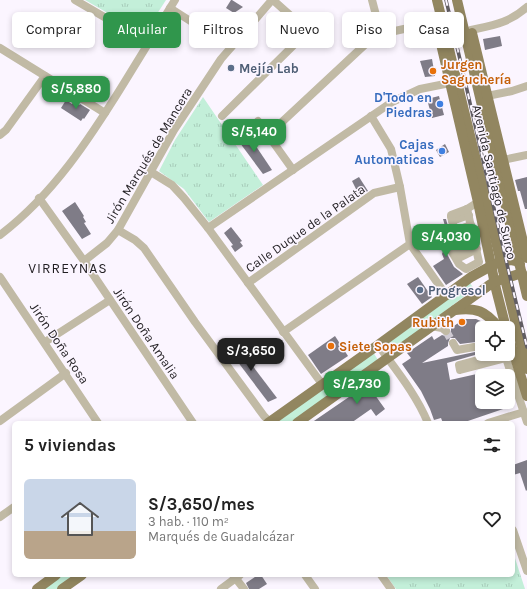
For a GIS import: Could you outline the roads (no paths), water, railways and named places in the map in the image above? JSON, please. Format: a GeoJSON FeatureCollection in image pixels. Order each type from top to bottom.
{"type":"FeatureCollection","features":[{"type":"Feature","properties":{"kind":"main road","name":"Avenida Santiago de Surco"},"geometry":{"type":"LineString","coordinates":[[430,0],[433,12]]}},
{"type":"Feature","properties":{"kind":"main road","name":"Avenida Santiago de Surco"},"geometry":{"type":"LineString","coordinates":[[438,0],[462,102],[484,258],[494,282],[504,321]]}},
{"type":"Feature","properties":{"kind":"main road","name":"Avenida Santiago de Surco"},"geometry":{"type":"LineString","coordinates":[[457,0],[507,176],[527,296]]}},
{"type":"Feature","properties":{"kind":"main road","name":"Avenida Santiago de Surco"},"geometry":{"type":"LineString","coordinates":[[464,0],[505,201],[523,265]]}},
{"type":"Feature","properties":{"kind":"main road","name":"Avenida Santiago de Surco"},"geometry":{"type":"LineString","coordinates":[[442,48],[478,202],[484,258],[504,278],[527,369]]}},
{"type":"Feature","properties":{"kind":"main road"},"geometry":{"type":"LineString","coordinates":[[462,102],[484,97]]}},
{"type":"Feature","properties":{"kind":"main road"},"geometry":{"type":"LineString","coordinates":[[505,201],[507,176]]}},
{"type":"Feature","properties":{"kind":"main road"},"geometry":{"type":"LineString","coordinates":[[270,421],[446,295],[484,258],[511,260],[523,265],[504,278],[494,282],[431,326],[300,421]]}},
{"type":"Feature","properties":{"kind":"main road"},"geometry":{"type":"LineString","coordinates":[[453,311],[471,308],[481,311],[489,316],[493,321]]}},
{"type":"Feature","properties":{"kind":"main road"},"geometry":{"type":"LineString","coordinates":[[515,358],[527,396]]}},
{"type":"Feature","properties":{"kind":"main road"},"geometry":{"type":"LineString","coordinates":[[37,589],[53,577]]}},
{"type":"Feature","properties":{"kind":"main road"},"geometry":{"type":"LineString","coordinates":[[62,589],[79,577]]}},
{"type":"Feature","properties":{"kind":"street"},"geometry":{"type":"LineString","coordinates":[[75,0],[103,16]]}},
{"type":"Feature","properties":{"kind":"street"},"geometry":{"type":"LineString","coordinates":[[168,12],[175,0]]}},
{"type":"Feature","properties":{"kind":"street"},"geometry":{"type":"LineString","coordinates":[[222,116],[309,32],[273,0]]}},
{"type":"Feature","properties":{"kind":"street","name":"Jirón Marqués de Mancera"},"geometry":{"type":"LineString","coordinates":[[258,17],[273,0]]}},
{"type":"Feature","properties":{"kind":"street"},"geometry":{"type":"LineString","coordinates":[[372,0],[375,12]]}},
{"type":"Feature","properties":{"kind":"street"},"geometry":{"type":"LineString","coordinates":[[471,30],[503,23],[517,16],[527,7]]}},
{"type":"Feature","properties":{"kind":"street"},"geometry":{"type":"LineString","coordinates":[[170,8],[189,20]]}},
{"type":"Feature","properties":{"kind":"street"},"geometry":{"type":"LineString","coordinates":[[0,48],[105,113]]}},
{"type":"Feature","properties":{"kind":"street"},"geometry":{"type":"LineString","coordinates":[[0,235],[23,215],[80,151],[146,48]]}},
{"type":"Feature","properties":{"kind":"street","name":"Jirón Marqués de Mancera"},"geometry":{"type":"LineString","coordinates":[[84,261],[107,243],[118,230],[174,130],[221,59],[230,48]]}},
{"type":"Feature","properties":{"kind":"street"},"geometry":{"type":"LineString","coordinates":[[268,135],[362,48]]}},
{"type":"Feature","properties":{"kind":"street"},"geometry":{"type":"LineString","coordinates":[[0,135],[6,130],[46,76]]}},
{"type":"Feature","properties":{"kind":"street"},"geometry":{"type":"LineString","coordinates":[[208,228],[392,102],[420,89],[450,83]]}},
{"type":"Feature","properties":{"kind":"street"},"geometry":{"type":"LineString","coordinates":[[484,97],[527,86]]}},
{"type":"Feature","properties":{"kind":"street"},"geometry":{"type":"LineString","coordinates":[[371,116],[391,149],[400,187],[409,244],[446,295]]}},
{"type":"Feature","properties":{"kind":"street"},"geometry":{"type":"LineString","coordinates":[[258,121],[293,170]]}},
{"type":"Feature","properties":{"kind":"street"},"geometry":{"type":"LineString","coordinates":[[503,160],[527,155]]}},
{"type":"Feature","properties":{"kind":"street"},"geometry":{"type":"LineString","coordinates":[[151,172],[167,182],[180,193],[208,228],[322,384]]}},
{"type":"Feature","properties":{"kind":"street","name":"Calle Duque de la Palata"},"geometry":{"type":"LineString","coordinates":[[248,283],[374,193],[400,187]]}},
{"type":"Feature","properties":{"kind":"street","name":"Jirón Doña Amalia"},"geometry":{"type":"LineString","coordinates":[[39,198],[84,261],[192,421]]}},
{"type":"Feature","properties":{"kind":"street"},"geometry":{"type":"LineString","coordinates":[[469,273],[457,245],[451,215],[468,212],[478,202]]}},
{"type":"Feature","properties":{"kind":"street"},"geometry":{"type":"LineString","coordinates":[[468,212],[472,228],[484,258]]}},
{"type":"Feature","properties":{"kind":"street"},"geometry":{"type":"LineString","coordinates":[[469,273],[459,264],[452,252],[452,249],[472,228]]}},
{"type":"Feature","properties":{"kind":"street"},"geometry":{"type":"LineString","coordinates":[[118,230],[135,240],[144,248],[195,322],[268,421]]}},
{"type":"Feature","properties":{"kind":"street"},"geometry":{"type":"LineString","coordinates":[[283,332],[409,244]]}},
{"type":"Feature","properties":{"kind":"street"},"geometry":{"type":"LineString","coordinates":[[457,245],[484,258]]}},
{"type":"Feature","properties":{"kind":"street","name":"Jirón Doña Rosa"},"geometry":{"type":"LineString","coordinates":[[0,277],[97,421]]}},
{"type":"Feature","properties":{"kind":"street"},"geometry":{"type":"LineString","coordinates":[[45,342],[110,300]]}},
{"type":"Feature","properties":{"kind":"street"},"geometry":{"type":"LineString","coordinates":[[431,326],[442,328],[446,332]]}},
{"type":"Feature","properties":{"kind":"street"},"geometry":{"type":"LineString","coordinates":[[453,343],[457,350],[474,347]]}},
{"type":"Feature","properties":{"kind":"street"},"geometry":{"type":"LineString","coordinates":[[378,345],[410,390],[427,421]]}},
{"type":"Feature","properties":{"kind":"street"},"geometry":{"type":"LineString","coordinates":[[506,361],[527,422]]}},
{"type":"Feature","properties":{"kind":"street"},"geometry":{"type":"LineString","coordinates":[[1,419],[66,374]]}},
{"type":"Feature","properties":{"kind":"street"},"geometry":{"type":"LineString","coordinates":[[495,421],[524,412]]}},
{"type":"Feature","properties":{"kind":"street"},"geometry":{"type":"LineString","coordinates":[[0,517],[12,508]]}},
{"type":"Feature","properties":{"kind":"street"},"geometry":{"type":"LineString","coordinates":[[515,535],[524,556],[527,571]]}},
{"type":"Feature","properties":{"kind":"street"},"geometry":{"type":"LineString","coordinates":[[222,589],[235,577]]}},
{"type":"Feature","properties":{"kind":"street"},"geometry":{"type":"LineString","coordinates":[[237,577],[244,589]]}},
{"type":"Feature","properties":{"kind":"street"},"geometry":{"type":"LineString","coordinates":[[306,577],[315,589]]}},
{"type":"Feature","properties":{"kind":"street"},"geometry":{"type":"LineString","coordinates":[[382,577],[391,589]]}},
{"type":"Feature","properties":{"kind":"tunnel"},"geometry":{"type":"LineString","coordinates":[[446,331],[453,343]]}},
{"type":"Feature","properties":{"kind":"railway"},"geometry":{"type":"LineString","coordinates":[[446,0],[527,347]]}},
{"type":"Feature","properties":{"kind":"place","name":"Mejía Lab"},"geometry":{"type":"Point","coordinates":[231,68]}},
{"type":"Feature","properties":{"kind":"place","name":"Jurgen Saguchería"},"geometry":{"type":"Point","coordinates":[433,71]}},
{"type":"Feature","properties":{"kind":"place","name":"D'Todo en Piedras"},"geometry":{"type":"Point","coordinates":[440,104]}},
{"type":"Feature","properties":{"kind":"place","name":"Cajas Automaticas"},"geometry":{"type":"Point","coordinates":[442,151]}},
{"type":"Feature","properties":{"kind":"place","name":"Progresol"},"geometry":{"type":"Point","coordinates":[420,290]}},
{"type":"Feature","properties":{"kind":"place","name":"Rubith"},"geometry":{"type":"Point","coordinates":[462,322]}},
{"type":"Feature","properties":{"kind":"place","name":"Siete Sopas"},"geometry":{"type":"Point","coordinates":[331,346]}},
{"type":"Feature","properties":{"kind":"district","name":"VIRREYNAS"},"geometry":{"type":"Point","coordinates":[68,268]}}]}
